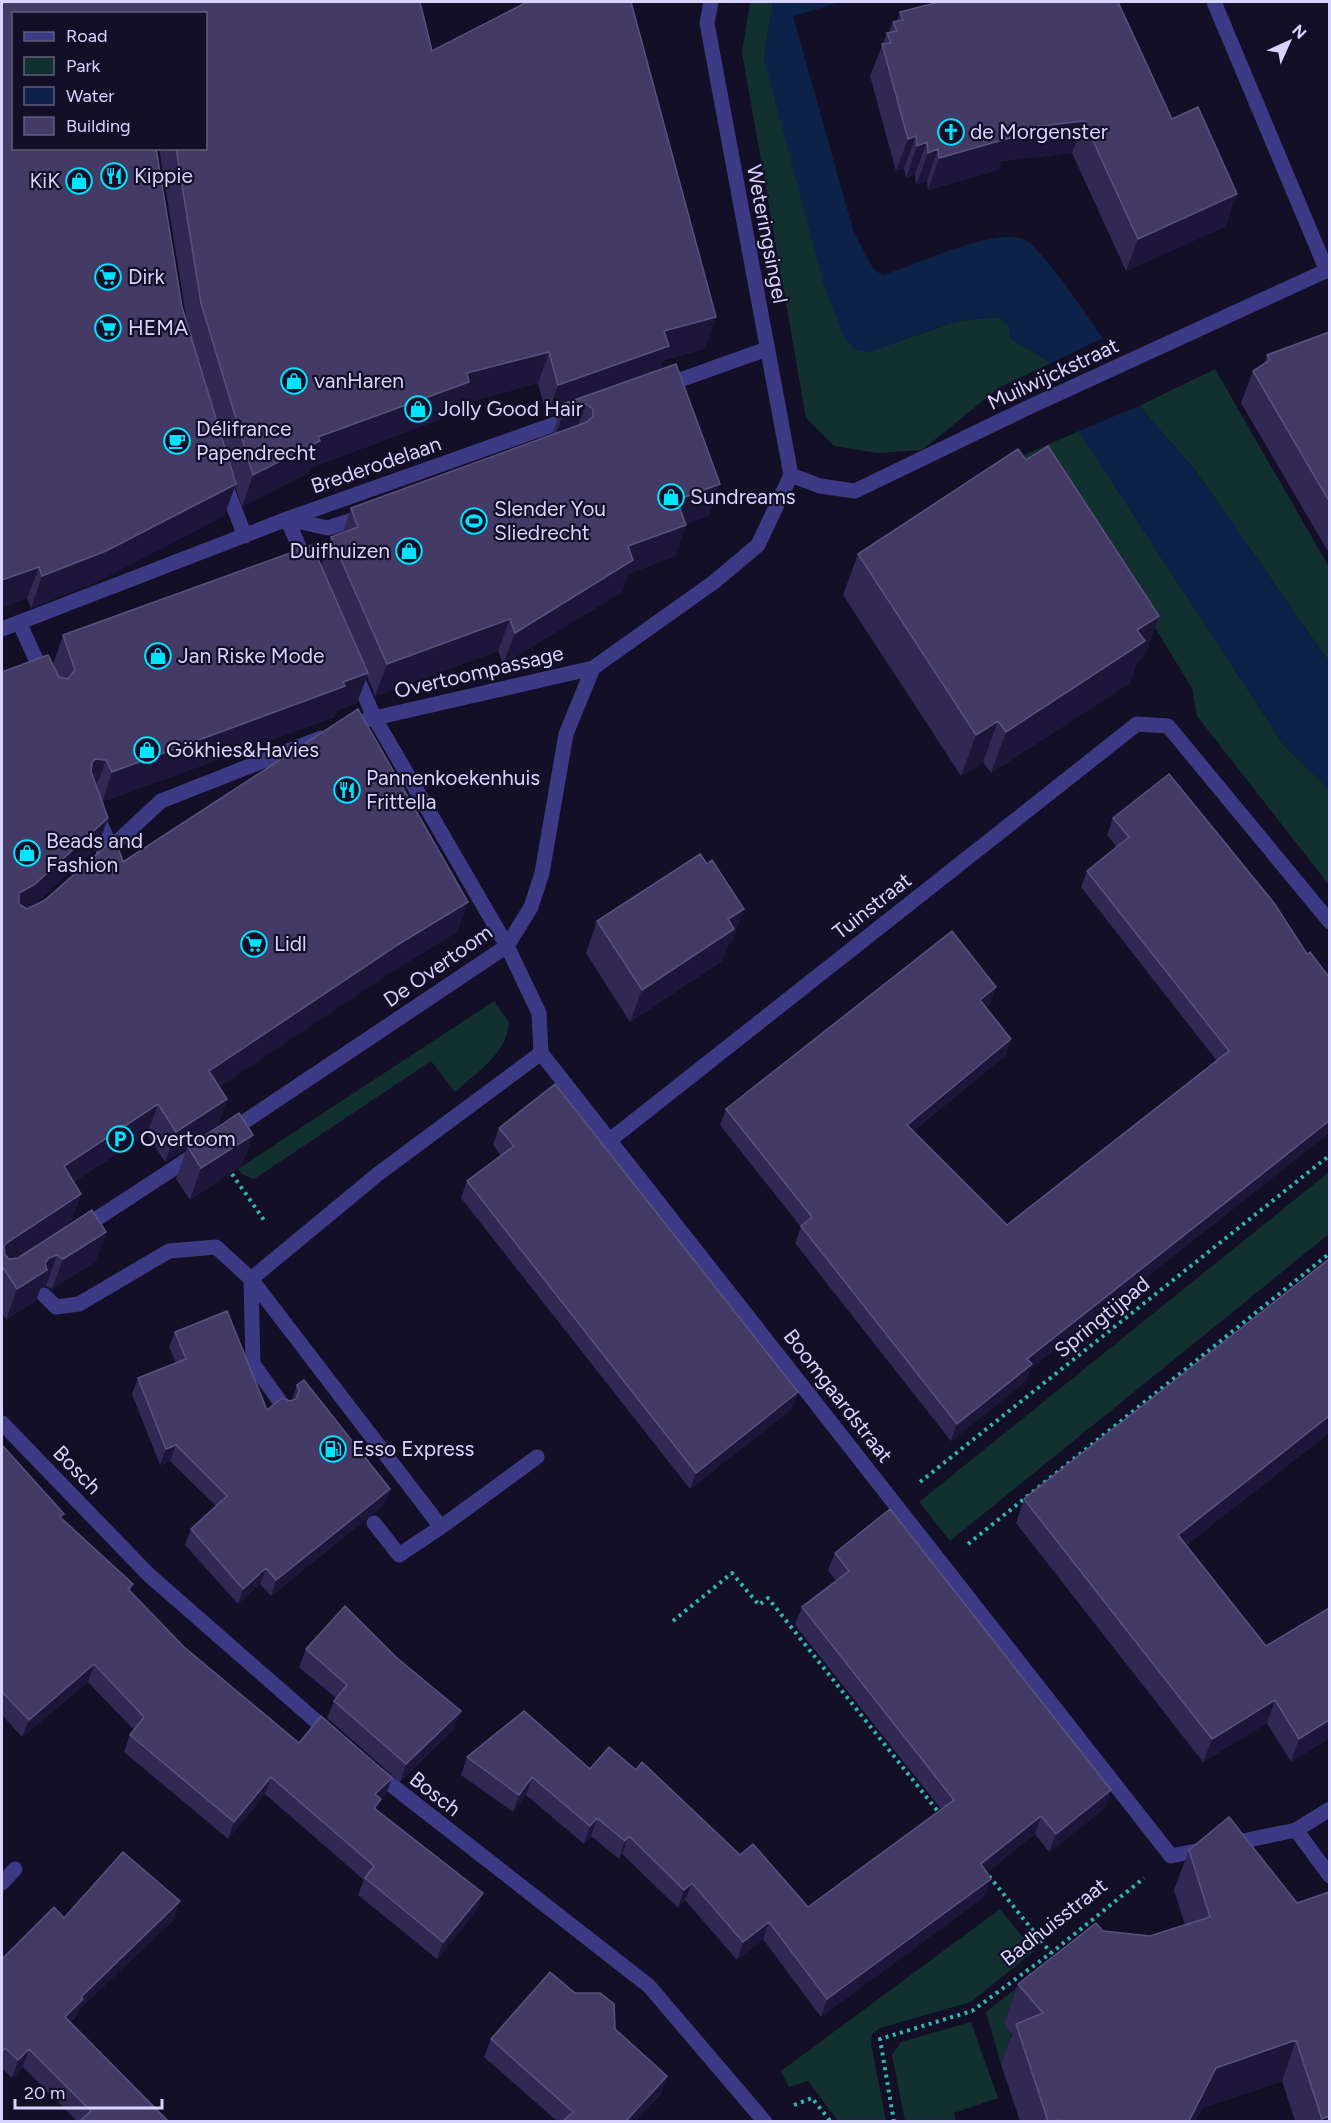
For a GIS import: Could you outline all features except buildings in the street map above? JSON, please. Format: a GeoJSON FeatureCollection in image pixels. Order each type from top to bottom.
{"type":"FeatureCollection","features":[{"type":"Feature","properties":{"kind":"street","name":"Weteringsingel"},"geometry":{"type":"LineString","coordinates":[[711,2],[707,23],[791,475]]}},
{"type":"Feature","properties":{"kind":"street"},"geometry":{"type":"LineString","coordinates":[[1214,2],[1328,270]]}},
{"type":"Feature","properties":{"kind":"street","name":"Muilwijckstraat"},"geometry":{"type":"LineString","coordinates":[[791,475],[820,486],[855,491],[1027,408],[1328,270]]}},
{"type":"Feature","properties":{"kind":"street"},"geometry":{"type":"LineString","coordinates":[[645,393],[767,350]]}},
{"type":"Feature","properties":{"kind":"street","name":"Brederodelaan"},"geometry":{"type":"LineString","coordinates":[[2,630],[287,519],[589,412]]}},
{"type":"Feature","properties":{"kind":"street"},"geometry":{"type":"LineString","coordinates":[[220,468],[233,511],[245,536]]}},
{"type":"Feature","properties":{"kind":"street"},"geometry":{"type":"LineString","coordinates":[[593,668],[714,582],[758,544],[791,475]]}},
{"type":"Feature","properties":{"kind":"street"},"geometry":{"type":"LineString","coordinates":[[287,519],[328,528],[384,509]]}},
{"type":"Feature","properties":{"kind":"street"},"geometry":{"type":"LineString","coordinates":[[287,519],[315,581]]}},
{"type":"Feature","properties":{"kind":"street"},"geometry":{"type":"LineString","coordinates":[[19,622],[50,691]]}},
{"type":"Feature","properties":{"kind":"street"},"geometry":{"type":"LineString","coordinates":[[347,654],[374,717]]}},
{"type":"Feature","properties":{"kind":"street","name":"Overtoompassage"},"geometry":{"type":"LineString","coordinates":[[353,725],[374,717],[593,668]]}},
{"type":"Feature","properties":{"kind":"street","name":"De Overtoom"},"geometry":{"type":"LineString","coordinates":[[70,1235],[507,946],[531,907],[542,873],[566,734],[593,668]]}},
{"type":"Feature","properties":{"kind":"street","name":"Overtoompassage"},"geometry":{"type":"LineString","coordinates":[[374,717],[507,946]]}},
{"type":"Feature","properties":{"kind":"street","name":"Tuinstraat"},"geometry":{"type":"LineString","coordinates":[[610,1140],[1137,724],[1168,726],[1329,922]]}},
{"type":"Feature","properties":{"kind":"street"},"geometry":{"type":"LineString","coordinates":[[95,862],[161,801],[331,734]]}},
{"type":"Feature","properties":{"kind":"street"},"geometry":{"type":"LineString","coordinates":[[89,798],[111,848]]}},
{"type":"Feature","properties":{"kind":"street"},"geometry":{"type":"LineString","coordinates":[[251,1279],[378,1174],[541,1053],[539,1013],[507,946]]}},
{"type":"Feature","properties":{"kind":"street","name":"Boomgaardstraat"},"geometry":{"type":"LineString","coordinates":[[541,1053],[1171,1856]]}},
{"type":"Feature","properties":{"kind":"street"},"geometry":{"type":"LineString","coordinates":[[44,1295],[56,1307],[79,1304],[169,1251],[216,1247],[251,1279],[441,1527]]}},
{"type":"Feature","properties":{"kind":"street"},"geometry":{"type":"LineString","coordinates":[[251,1279],[253,1364],[284,1407]]}},
{"type":"Feature","properties":{"kind":"street","name":"Bosch"},"geometry":{"type":"LineString","coordinates":[[2,1423],[149,1575],[346,1747]]}},
{"type":"Feature","properties":{"kind":"street"},"geometry":{"type":"LineString","coordinates":[[374,1523],[399,1555],[537,1457]]}},
{"type":"Feature","properties":{"kind":"street","name":"Bosch"},"geometry":{"type":"LineString","coordinates":[[364,1762],[399,1794],[649,1986],[764,2120]]}},
{"type":"Feature","properties":{"kind":"street"},"geometry":{"type":"LineString","coordinates":[[1171,1856],[1296,1830],[1329,1809]]}},
{"type":"Feature","properties":{"kind":"street"},"geometry":{"type":"LineString","coordinates":[[1296,1830],[1329,1876]]}},
{"type":"Feature","properties":{"kind":"street"},"geometry":{"type":"LineString","coordinates":[[2,1883],[15,1869]]}},
{"type":"Feature","properties":{"kind":"path","name":"Springtijpad"},"geometry":{"type":"LineString","coordinates":[[894,1502],[1329,1155]]}},
{"type":"Feature","properties":{"kind":"path"},"geometry":{"type":"LineString","coordinates":[[232,1174],[286,1250]]}},
{"type":"Feature","properties":{"kind":"path"},"geometry":{"type":"LineString","coordinates":[[943,1564],[1329,1253]]}},
{"type":"Feature","properties":{"kind":"path"},"geometry":{"type":"LineString","coordinates":[[673,1621],[732,1573],[759,1605],[768,1598],[947,1822]]}},
{"type":"Feature","properties":{"kind":"path","name":"Badhuisstraat"},"geometry":{"type":"LineString","coordinates":[[894,2121],[880,2039],[972,2011],[1051,1953],[1171,1856]]}},
{"type":"Feature","properties":{"kind":"path"},"geometry":{"type":"LineString","coordinates":[[984,1869],[1051,1953]]}},
{"type":"Feature","properties":{"kind":"path"},"geometry":{"type":"LineString","coordinates":[[764,2120],[812,2098],[831,2121]]}},
{"type":"Feature","properties":{"kind":"green space"},"geometry":{"type":"Polygon","coordinates":[[[750,2],[773,2],[764,59],[868,352],[957,321],[998,317],[1008,324],[1012,339],[1051,363],[1000,387],[922,450],[877,453],[834,446],[806,418],[742,52],[750,2]]]}},
{"type":"Feature","properties":{"kind":"green space"},"geometry":{"type":"Polygon","coordinates":[[[1215,369],[1329,567],[1329,662],[1195,470],[1139,406],[1215,369]]]}},
{"type":"Feature","properties":{"kind":"green space"},"geometry":{"type":"Polygon","coordinates":[[[1079,431],[1283,744],[1329,789],[1329,885],[1197,716],[1192,688],[1050,458],[987,497],[974,477],[1079,431]]]}},
{"type":"Feature","properties":{"kind":"green space"},"geometry":{"type":"Polygon","coordinates":[[[494,1001],[509,1022],[503,1044],[490,1062],[455,1092],[431,1061],[254,1179],[242,1174],[238,1169],[494,1001]]]}},
{"type":"Feature","properties":{"kind":"green space"},"geometry":{"type":"Polygon","coordinates":[[[1329,1172],[1329,1234],[950,1541],[919,1502],[1329,1172]]]}},
{"type":"Feature","properties":{"kind":"green space"},"geometry":{"type":"Polygon","coordinates":[[[1000,1909],[1034,1951],[971,2002],[880,2028],[872,2034],[871,2044],[886,2121],[838,2121],[808,2081],[789,2087],[781,2071],[1000,1909]]]}},
{"type":"Feature","properties":{"kind":"green space"},"geometry":{"type":"Polygon","coordinates":[[[1090,1930],[1004,2024],[1011,2032],[1007,2062],[1001,2064],[986,2012],[1090,1930]]]}},
{"type":"Feature","properties":{"kind":"green space"},"geometry":{"type":"Polygon","coordinates":[[[971,2022],[998,2098],[954,2113],[956,2121],[905,2121],[892,2055],[901,2042],[971,2022]]]}},
{"type":"Feature","properties":{"kind":"water"},"geometry":{"type":"Polygon","coordinates":[[[773,2],[842,2],[793,16],[854,233],[874,270],[883,275],[976,242],[995,238],[1012,237],[1025,240],[1054,270],[1103,338],[1051,363],[1011,339],[1008,325],[998,317],[957,321],[868,352],[855,350],[843,335],[823,282],[764,59],[773,2]]]}},
{"type":"Feature","properties":{"kind":"water"},"geometry":{"type":"Polygon","coordinates":[[[1139,406],[1195,470],[1329,662],[1329,789],[1283,744],[1079,431],[1139,406]]]}},
{"type":"Feature","properties":{"kind":"place","name":"de Morgenster"},"geometry":{"type":"Point","coordinates":[951,132]}},
{"type":"Feature","properties":{"kind":"place","name":"Kippie"},"geometry":{"type":"Point","coordinates":[114,176]}},
{"type":"Feature","properties":{"kind":"place","name":"KiK"},"geometry":{"type":"Point","coordinates":[79,181]}},
{"type":"Feature","properties":{"kind":"place","name":"Dirk"},"geometry":{"type":"Point","coordinates":[108,277]}},
{"type":"Feature","properties":{"kind":"place","name":"HEMA"},"geometry":{"type":"Point","coordinates":[108,328]}},
{"type":"Feature","properties":{"kind":"place","name":"vanHaren"},"geometry":{"type":"Point","coordinates":[294,381]}},
{"type":"Feature","properties":{"kind":"place","name":"Jolly Good Hair"},"geometry":{"type":"Point","coordinates":[418,409]}},
{"type":"Feature","properties":{"kind":"place","name":"Délifrance Papendrecht"},"geometry":{"type":"Point","coordinates":[177,441]}},
{"type":"Feature","properties":{"kind":"place","name":"Sundreams"},"geometry":{"type":"Point","coordinates":[671,497]}},
{"type":"Feature","properties":{"kind":"place","name":"Slender You Sliedrecht"},"geometry":{"type":"Point","coordinates":[474,521]}},
{"type":"Feature","properties":{"kind":"place","name":"Duifhuizen"},"geometry":{"type":"Point","coordinates":[409,551]}},
{"type":"Feature","properties":{"kind":"place","name":"Jan Riske Mode"},"geometry":{"type":"Point","coordinates":[158,656]}},
{"type":"Feature","properties":{"kind":"place","name":"Gökhies&Havies"},"geometry":{"type":"Point","coordinates":[147,750]}},
{"type":"Feature","properties":{"kind":"place","name":"Pannenkoekenhuis Frittella"},"geometry":{"type":"Point","coordinates":[347,790]}},
{"type":"Feature","properties":{"kind":"place","name":"Beads and Fashion"},"geometry":{"type":"Point","coordinates":[27,853]}},
{"type":"Feature","properties":{"kind":"place","name":"Lidl"},"geometry":{"type":"Point","coordinates":[254,944]}},
{"type":"Feature","properties":{"kind":"place","name":"Overtoom"},"geometry":{"type":"Point","coordinates":[120,1139]}},
{"type":"Feature","properties":{"kind":"place","name":"Esso Express"},"geometry":{"type":"Point","coordinates":[333,1449]}}]}
